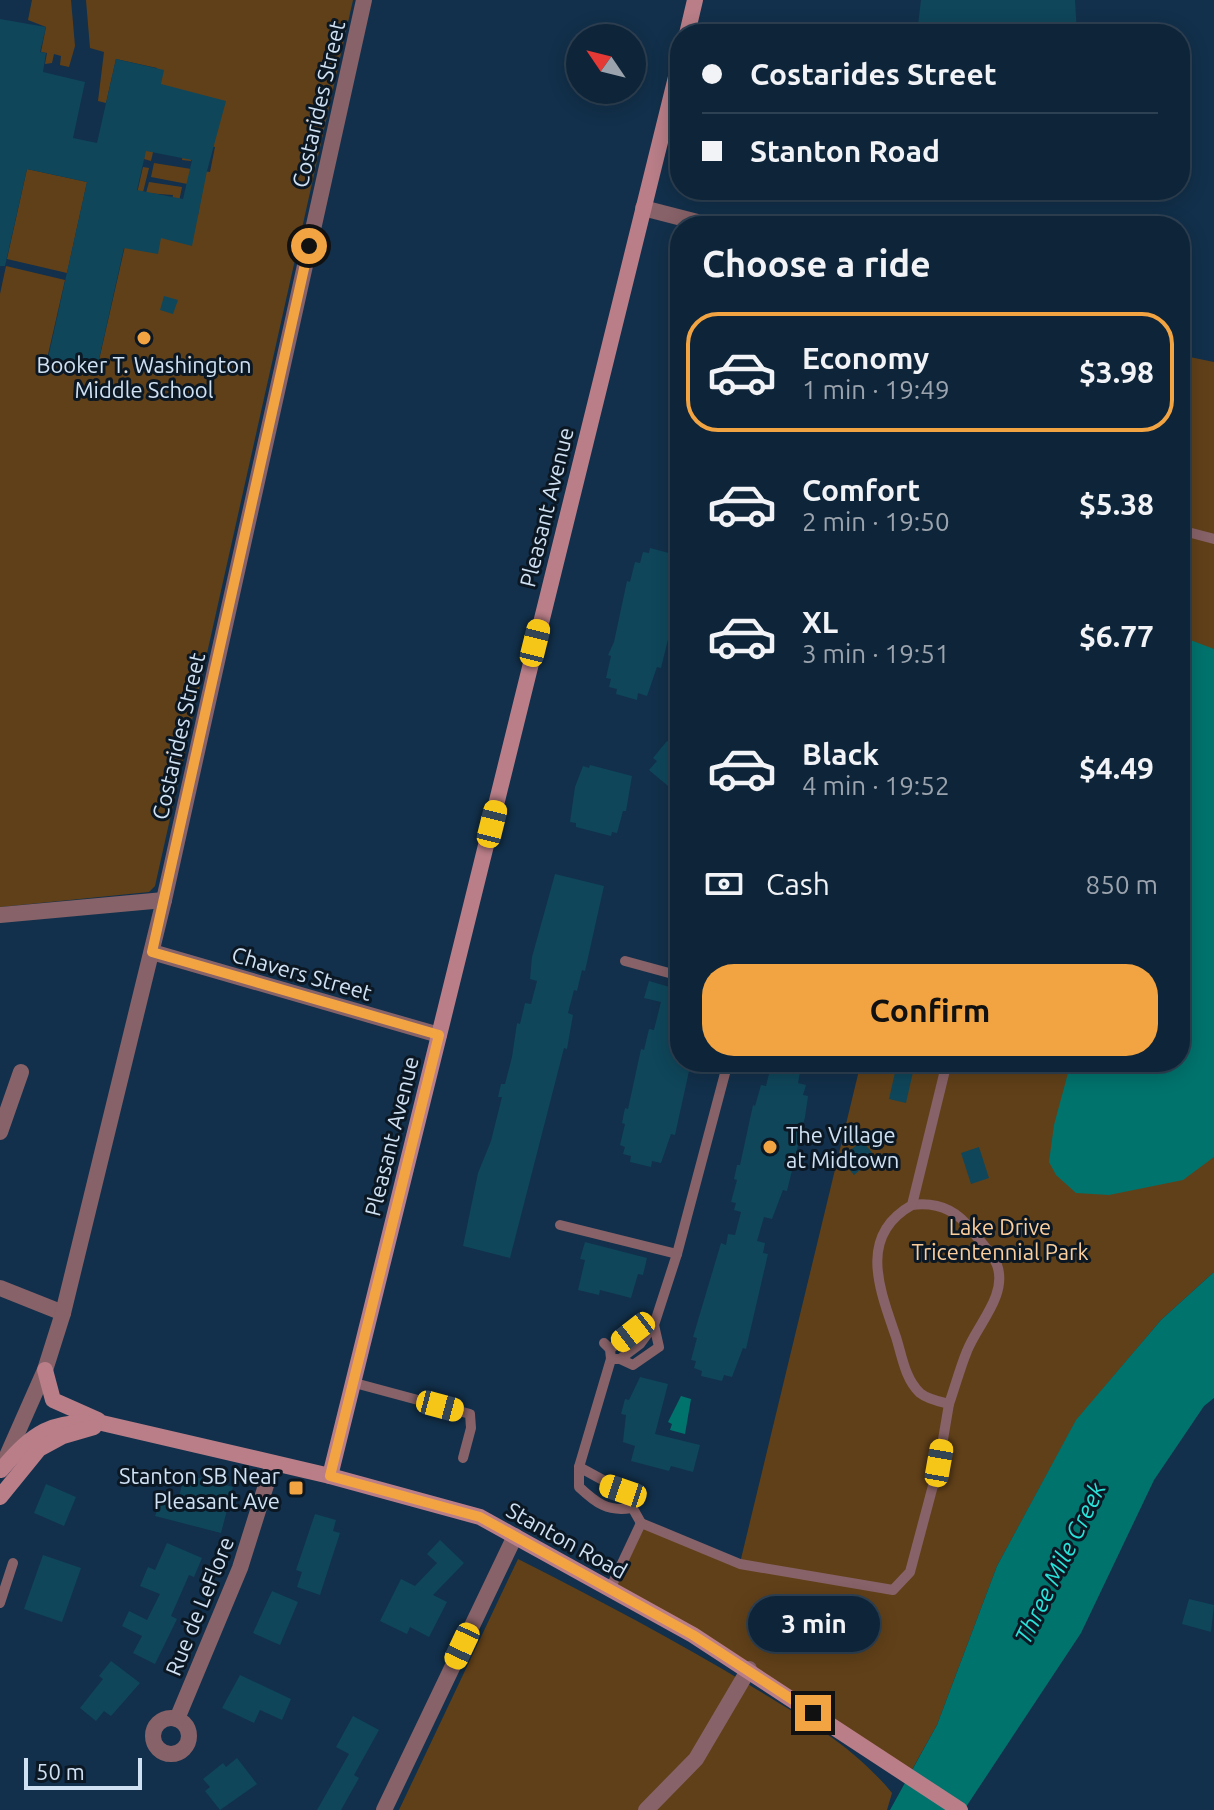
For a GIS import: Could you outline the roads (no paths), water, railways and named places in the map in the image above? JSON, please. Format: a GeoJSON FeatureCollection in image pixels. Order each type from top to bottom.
{"type":"FeatureCollection","features":[{"type":"Feature","properties":{"kind":"street","name":"Costarides Street"},"geometry":{"type":"LineString","coordinates":[[0,1471],[45,1370],[63,1313],[164,900],[364,0]]}},
{"type":"Feature","properties":{"kind":"street"},"geometry":{"type":"LineString","coordinates":[[689,24],[695,0]]}},
{"type":"Feature","properties":{"kind":"street","name":"Pleasant Avenue"},"geometry":{"type":"LineString","coordinates":[[330,1476],[670,101]]}},
{"type":"Feature","properties":{"kind":"street"},"geometry":{"type":"LineString","coordinates":[[643,208],[674,216]]}},
{"type":"Feature","properties":{"kind":"street"},"geometry":{"type":"LineString","coordinates":[[0,915],[164,900]]}},
{"type":"Feature","properties":{"kind":"street","name":"Chavers Street"},"geometry":{"type":"LineString","coordinates":[[152,952],[439,1035]]}},
{"type":"Feature","properties":{"kind":"street"},"geometry":{"type":"LineString","coordinates":[[0,1132],[21,1072]]}},
{"type":"Feature","properties":{"kind":"street"},"geometry":{"type":"LineString","coordinates":[[0,1288],[63,1313]]}},
{"type":"Feature","properties":{"kind":"street","name":"Stanton Road"},"geometry":{"type":"LineString","coordinates":[[45,1370],[53,1400],[86,1412],[102,1423]]}},
{"type":"Feature","properties":{"kind":"street","name":"Stanton Road"},"geometry":{"type":"LineString","coordinates":[[0,1471],[26,1441],[44,1430],[67,1422],[102,1423],[330,1476],[480,1517],[749,1669],[960,1810]]}},
{"type":"Feature","properties":{"kind":"street"},"geometry":{"type":"LineString","coordinates":[[0,1497],[39,1449],[63,1436],[102,1423]]}},
{"type":"Feature","properties":{"kind":"street","name":"Rue de LeFlore"},"geometry":{"type":"LineString","coordinates":[[177,1719],[240,1568],[273,1463]]}},
{"type":"Feature","properties":{"kind":"street"},"geometry":{"type":"LineString","coordinates":[[384,1810],[515,1536]]}},
{"type":"Feature","properties":{"kind":"street"},"geometry":{"type":"LineString","coordinates":[[646,1810],[696,1759],[749,1669]]}},
{"type":"Feature","properties":{"kind":"lane"},"geometry":{"type":"LineString","coordinates":[[1190,533],[1214,539]]}},
{"type":"Feature","properties":{"kind":"lane"},"geometry":{"type":"LineString","coordinates":[[625,961],[670,973]]}},
{"type":"Feature","properties":{"kind":"lane"},"geometry":{"type":"LineString","coordinates":[[611,1352],[633,1365],[659,1347],[654,1325],[677,1254],[725,1072]]}},
{"type":"Feature","properties":{"kind":"lane"},"geometry":{"type":"LineString","coordinates":[[912,1205],[945,1072]]}},
{"type":"Feature","properties":{"kind":"lane"},"geometry":{"type":"LineString","coordinates":[[579,1467],[623,1491],[641,1523],[740,1564],[893,1590],[910,1572],[939,1463],[949,1404],[968,1348],[995,1298],[999,1279],[997,1264],[966,1223],[946,1208],[930,1202],[912,1205],[896,1214],[883,1233],[875,1263],[906,1371],[922,1395],[949,1404]]}},
{"type":"Feature","properties":{"kind":"lane"},"geometry":{"type":"LineString","coordinates":[[560,1225],[677,1254]]}},
{"type":"Feature","properties":{"kind":"lane"},"geometry":{"type":"LineString","coordinates":[[631,1508],[614,1511],[594,1502],[579,1487],[579,1467],[611,1352],[640,1328],[654,1325]]}},
{"type":"Feature","properties":{"kind":"lane"},"geometry":{"type":"LineString","coordinates":[[351,1382],[470,1414],[471,1428],[463,1458]]}},
{"type":"Feature","properties":{"kind":"lane"},"geometry":{"type":"LineString","coordinates":[[610,1589],[641,1523]]}},
{"type":"Feature","properties":{"kind":"lane"},"geometry":{"type":"LineString","coordinates":[[0,1603],[13,1563]]}},
{"type":"Feature","properties":{"kind":"water"},"geometry":{"type":"Polygon","coordinates":[[[1190,640],[1214,649],[1214,1157],[1183,1180],[1109,1195],[1076,1193],[1056,1175],[1049,1162],[1054,1125],[1068,1072],[1190,1072],[1190,640]]]}},
{"type":"Feature","properties":{"kind":"water","name":"Three Mile Creek"},"geometry":{"type":"Polygon","coordinates":[[[1214,1272],[1214,1398],[1204,1406],[1154,1480],[1081,1633],[964,1810],[890,1810],[937,1725],[997,1566],[1076,1420],[1161,1320],[1214,1272]]]}},
{"type":"Feature","properties":{"kind":"water"},"geometry":{"type":"Polygon","coordinates":[[[681,1396],[691,1399],[685,1434],[670,1430],[672,1424],[668,1422],[681,1396]]]}},
{"type":"Feature","properties":{"kind":"place","name":"Booker T. Washington Middle School"},"geometry":{"type":"Point","coordinates":[144,338]}},
{"type":"Feature","properties":{"kind":"place","name":"The Village at Midtown"},"geometry":{"type":"Point","coordinates":[770,1147]}},
{"type":"Feature","properties":{"kind":"place","name":"Stanton SB Near Pleasant Ave"},"geometry":{"type":"Point","coordinates":[296,1488]}},
{"type":"Feature","properties":{"kind":"park label","name":"Lake Drive Tricentennial Park"},"geometry":{"type":"Point","coordinates":[1000,1238]}}]}
